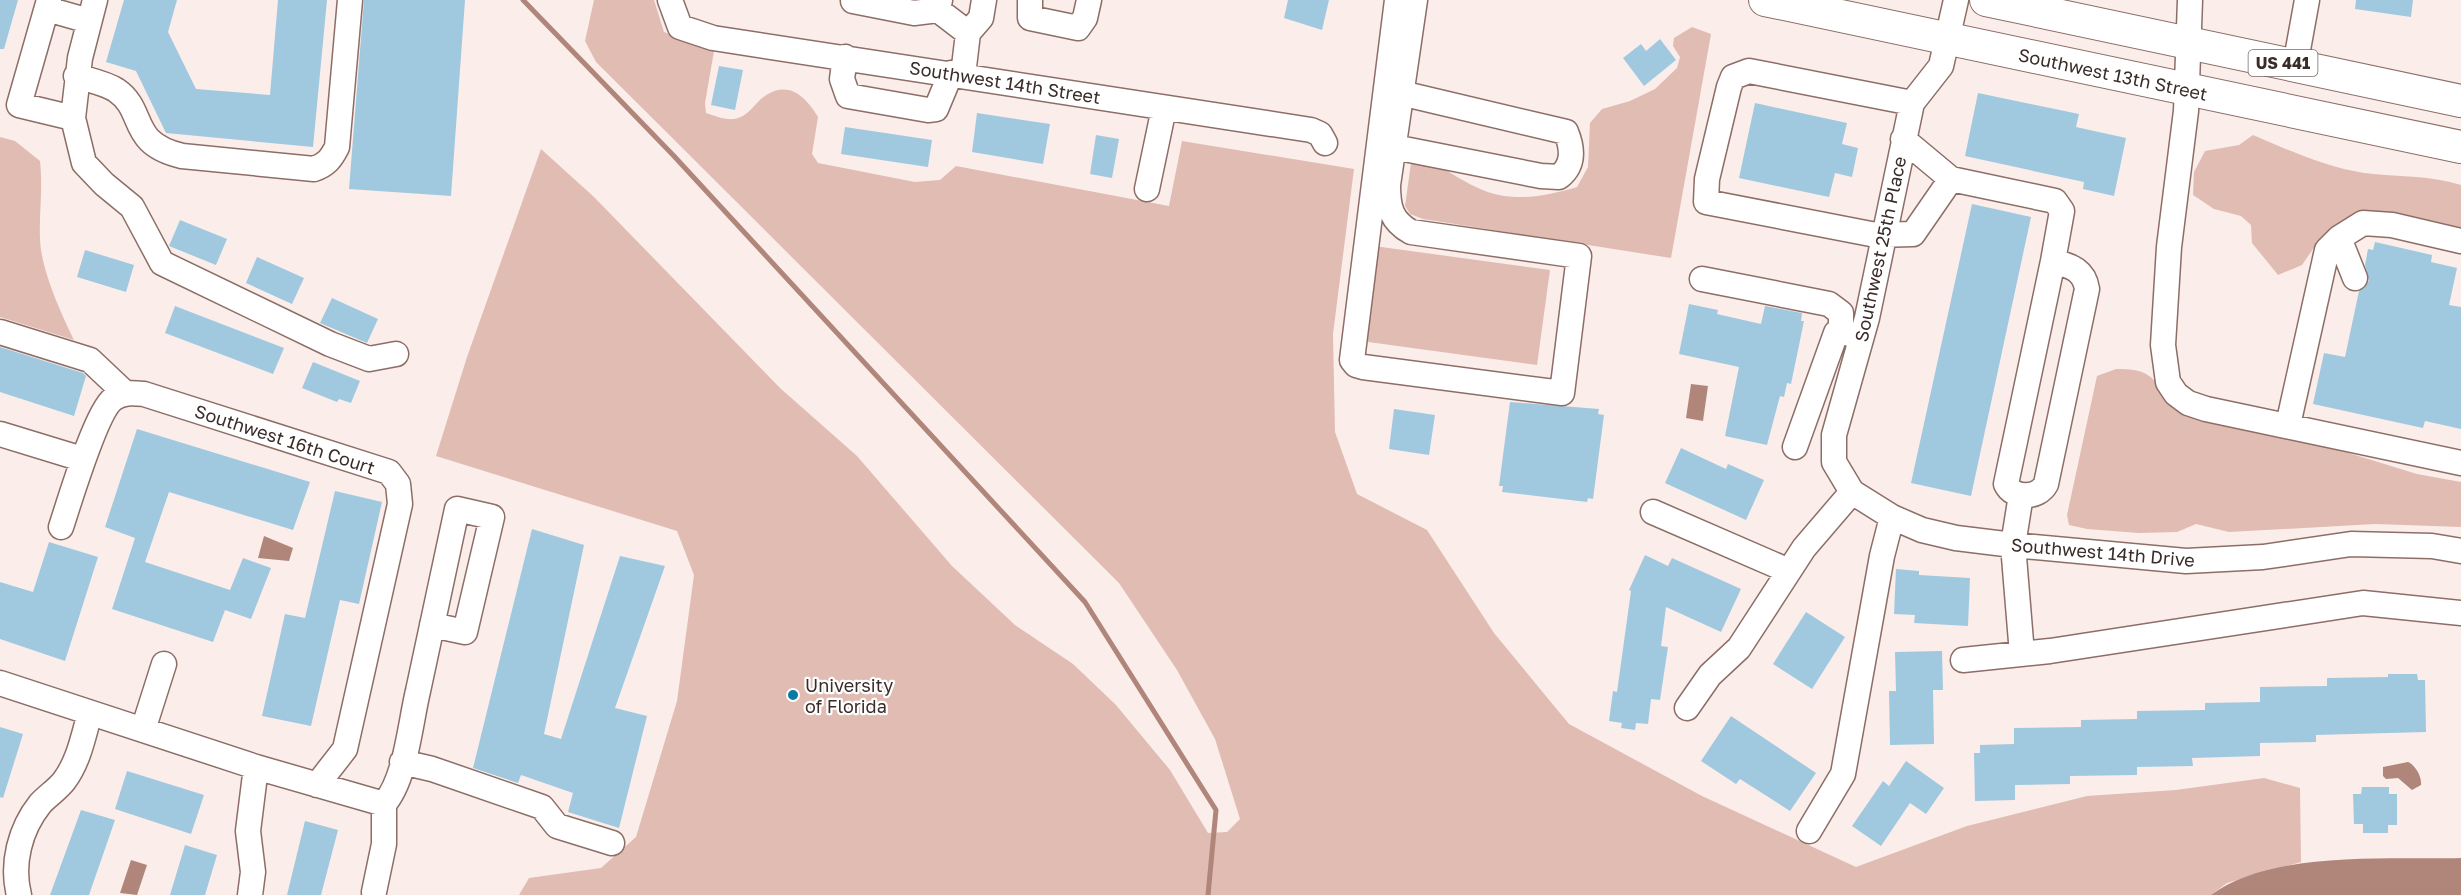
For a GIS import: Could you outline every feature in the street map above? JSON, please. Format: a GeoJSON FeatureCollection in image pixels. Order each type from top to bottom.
{"type":"FeatureCollection","features":[{"type":"Feature","properties":{"kind":"main road","name":"Southwest 13th Street"},"geometry":{"type":"LineString","coordinates":[[1765,0],[2461,147]]}},
{"type":"Feature","properties":{"kind":"main road","name":"US 441"},"geometry":{"type":"LineString","coordinates":[[1997,1],[2461,101]]}},
{"type":"Feature","properties":{"kind":"street"},"geometry":{"type":"LineString","coordinates":[[76,76],[116,90],[124,98],[148,141],[164,152],[182,156],[314,169],[324,166],[332,158],[337,147],[350,0]]}},
{"type":"Feature","properties":{"kind":"street","name":"Southwest 14th Street"},"geometry":{"type":"LineString","coordinates":[[670,0],[680,27],[713,38],[1311,130],[1320,134],[1325,143]]}},
{"type":"Feature","properties":{"kind":"street"},"geometry":{"type":"LineString","coordinates":[[845,57],[842,80],[848,96],[936,109],[957,74],[968,33],[981,18],[984,0]]}},
{"type":"Feature","properties":{"kind":"street"},"geometry":{"type":"LineString","coordinates":[[1030,0],[1030,18],[1078,28],[1085,18],[1089,0]]}},
{"type":"Feature","properties":{"kind":"street"},"geometry":{"type":"LineString","coordinates":[[1397,0],[1394,91],[1394,147],[1388,202],[1393,217],[1411,232],[1579,256],[1562,393],[1356,365],[1352,360],[1394,91],[1415,0]]}},
{"type":"Feature","properties":{"kind":"street","name":"Southwest 25th Place"},"geometry":{"type":"LineString","coordinates":[[1856,495],[1834,462],[1834,435],[1851,335],[1884,234],[1912,103],[1941,66],[1956,0]]}},
{"type":"Feature","properties":{"kind":"street"},"geometry":{"type":"LineString","coordinates":[[2190,0],[2187,89],[2167,266],[2163,345],[2168,382],[2176,394],[2188,403],[2461,463]]}},
{"type":"Feature","properties":{"kind":"street"},"geometry":{"type":"LineString","coordinates":[[2295,66],[2307,0]]}},
{"type":"Feature","properties":{"kind":"street"},"geometry":{"type":"LineString","coordinates":[[853,1],[914,14],[939,5],[968,33]]}},
{"type":"Feature","properties":{"kind":"street"},"geometry":{"type":"LineString","coordinates":[[73,118],[19,105],[48,4],[92,11],[76,76],[73,118],[84,163],[104,184],[132,207],[162,263],[330,344],[369,359],[396,354]]}},
{"type":"Feature","properties":{"kind":"street"},"geometry":{"type":"LineString","coordinates":[[1912,103],[1773,74],[1741,72],[1733,77],[1729,87],[1707,179],[1706,202],[1722,207],[1876,235],[1913,234],[1951,179]]}},
{"type":"Feature","properties":{"kind":"street"},"geometry":{"type":"LineString","coordinates":[[1394,91],[1454,108],[1566,132],[1571,145],[1571,159],[1568,170],[1559,177],[1541,176],[1394,147]]}},
{"type":"Feature","properties":{"kind":"street"},"geometry":{"type":"LineString","coordinates":[[1147,189],[1164,108]]}},
{"type":"Feature","properties":{"kind":"street"},"geometry":{"type":"LineString","coordinates":[[1903,139],[1951,179],[2055,201],[2062,211],[2006,484],[2013,493],[2021,495],[2042,491],[2046,484],[2087,290],[2082,274],[2073,267],[2053,261]]}},
{"type":"Feature","properties":{"kind":"street"},"geometry":{"type":"LineString","coordinates":[[2288,425],[2327,250],[2339,238],[2363,224],[2392,225],[2461,241]]}},
{"type":"Feature","properties":{"kind":"street"},"geometry":{"type":"LineString","coordinates":[[2339,238],[2355,278]]}},
{"type":"Feature","properties":{"kind":"street"},"geometry":{"type":"LineString","coordinates":[[1702,279],[1829,304],[1841,313],[1851,335],[1833,340],[1795,447]]}},
{"type":"Feature","properties":{"kind":"street"},"geometry":{"type":"LineString","coordinates":[[0,332],[90,360],[125,393],[111,401],[82,459],[61,527]]}},
{"type":"Feature","properties":{"kind":"street","name":"Southwest 16th Court"},"geometry":{"type":"LineString","coordinates":[[125,393],[144,394],[389,472],[398,484],[400,504],[345,749],[317,785]]}},
{"type":"Feature","properties":{"kind":"street"},"geometry":{"type":"LineString","coordinates":[[0,434],[82,459]]}},
{"type":"Feature","properties":{"kind":"street"},"geometry":{"type":"LineString","coordinates":[[1687,708],[1710,675],[1739,648],[1804,548],[1856,495]]}},
{"type":"Feature","properties":{"kind":"street","name":"Southwest 14th Drive"},"geometry":{"type":"LineString","coordinates":[[1856,495],[1892,517],[1922,530],[1956,538],[2013,545],[2186,561],[2263,557],[2351,544],[2432,546],[2461,551]]}},
{"type":"Feature","properties":{"kind":"street"},"geometry":{"type":"LineString","coordinates":[[2021,495],[2013,545],[2022,654]]}},
{"type":"Feature","properties":{"kind":"street"},"geometry":{"type":"LineString","coordinates":[[374,892],[384,844],[384,804],[393,794],[402,762],[457,509],[492,517],[465,632],[432,625]]}},
{"type":"Feature","properties":{"kind":"street"},"geometry":{"type":"LineString","coordinates":[[1653,512],[1789,571]]}},
{"type":"Feature","properties":{"kind":"street"},"geometry":{"type":"LineString","coordinates":[[1809,831],[1843,774],[1882,556],[1892,517]]}},
{"type":"Feature","properties":{"kind":"street"},"geometry":{"type":"LineString","coordinates":[[1963,660],[2022,654],[2363,603],[2461,613]]}},
{"type":"Feature","properties":{"kind":"street"},"geometry":{"type":"LineString","coordinates":[[142,730],[164,664]]}},
{"type":"Feature","properties":{"kind":"street"},"geometry":{"type":"LineString","coordinates":[[0,683],[256,767],[384,804]]}},
{"type":"Feature","properties":{"kind":"street"},"geometry":{"type":"LineString","coordinates":[[19,895],[16,882],[17,856],[25,827],[40,804],[63,782],[78,758],[90,713]]}},
{"type":"Feature","properties":{"kind":"street"},"geometry":{"type":"LineString","coordinates":[[402,762],[432,769],[542,807],[557,826],[612,843]]}},
{"type":"Feature","properties":{"kind":"street"},"geometry":{"type":"LineString","coordinates":[[249,895],[253,872],[248,831],[256,767]]}},
{"type":"Feature","properties":{"kind":"shaded area"},"geometry":{"type":"Polygon","coordinates":[[[594,0],[654,0],[664,32],[714,51],[705,103],[706,113],[723,118],[740,118],[768,94],[784,90],[798,94],[818,117],[812,154],[818,163],[915,182],[940,180],[956,166],[1169,206],[1182,141],[1354,169],[1333,334],[1335,432],[1357,494],[1427,530],[1494,633],[1569,724],[1702,796],[1856,867],[1967,826],[2087,796],[2176,790],[2264,778],[2300,788],[2301,862],[2227,883],[2211,895],[519,895],[529,878],[601,868],[636,837],[677,701],[694,575],[677,531],[436,456],[467,357],[541,149],[594,197],[780,388],[857,456],[952,566],[1015,625],[1073,664],[1116,705],[1170,770],[1208,833],[1227,832],[1240,819],[1215,739],[1177,670],[1119,583],[596,62],[585,41],[594,0]]]}},
{"type":"Feature","properties":{"kind":"shaded area"},"geometry":{"type":"Polygon","coordinates":[[[1692,27],[1711,34],[1671,258],[1423,219],[1410,214],[1405,206],[1411,163],[1420,158],[1478,188],[1502,196],[1540,196],[1577,187],[1588,167],[1590,123],[1602,109],[1630,101],[1655,89],[1677,68],[1680,57],[1673,46],[1674,38],[1692,27]]]}},
{"type":"Feature","properties":{"kind":"shaded area"},"geometry":{"type":"Polygon","coordinates":[[[2253,135],[2335,167],[2364,173],[2425,178],[2461,185],[2461,235],[2335,234],[2315,246],[2302,265],[2278,275],[2252,243],[2251,225],[2241,216],[2214,209],[2193,195],[2194,172],[2205,151],[2239,145],[2253,135]]]}},
{"type":"Feature","properties":{"kind":"shaded area"},"geometry":{"type":"Polygon","coordinates":[[[0,137],[15,141],[40,161],[41,251],[52,291],[74,340],[0,317],[0,137]]]}},
{"type":"Feature","properties":{"kind":"shaded area"},"geometry":{"type":"Polygon","coordinates":[[[1374,246],[1550,270],[1537,365],[1361,341],[1374,246]]]}},
{"type":"Feature","properties":{"kind":"shaded area"},"geometry":{"type":"Polygon","coordinates":[[[2116,369],[2134,370],[2146,374],[2156,382],[2166,397],[2417,474],[2461,482],[2461,527],[2375,524],[2229,532],[2196,524],[2177,532],[2139,533],[2087,529],[2069,525],[2067,515],[2097,376],[2116,369]]]}},
{"type":"Feature","properties":{"kind":"shaded area"},"geometry":{"type":"Polygon","coordinates":[[[1691,384],[1708,386],[1703,421],[1686,418],[1691,384]]]}},
{"type":"Feature","properties":{"kind":"shaded area"},"geometry":{"type":"Polygon","coordinates":[[[264,536],[293,548],[289,561],[258,558],[264,536]]]}},
{"type":"Feature","properties":{"kind":"shaded area"},"geometry":{"type":"Polygon","coordinates":[[[2408,762],[2418,771],[2421,785],[2412,790],[2398,778],[2386,779],[2383,776],[2383,767],[2408,762]]]}},
{"type":"Feature","properties":{"kind":"shaded area"},"geometry":{"type":"Polygon","coordinates":[[[2461,858],[2461,895],[2211,895],[2236,881],[2298,864],[2331,860],[2461,858]]]}},
{"type":"Feature","properties":{"kind":"shaded area"},"geometry":{"type":"Polygon","coordinates":[[[131,860],[147,865],[137,895],[120,893],[131,860]]]}},
{"type":"Feature","properties":{"kind":"building"},"geometry":{"type":"Polygon","coordinates":[[[0,0],[18,0],[4,49],[0,49],[0,0]]]}},
{"type":"Feature","properties":{"kind":"building"},"geometry":{"type":"Polygon","coordinates":[[[124,0],[177,0],[168,32],[196,89],[270,95],[278,0],[327,0],[313,147],[166,133],[136,71],[106,62],[124,0]]]}},
{"type":"Feature","properties":{"kind":"building"},"geometry":{"type":"Polygon","coordinates":[[[364,0],[465,0],[451,196],[349,189],[364,0]]]}},
{"type":"Feature","properties":{"kind":"building"},"geometry":{"type":"Polygon","coordinates":[[[1288,0],[1329,0],[1322,30],[1284,18],[1288,0]]]}},
{"type":"Feature","properties":{"kind":"building"},"geometry":{"type":"Polygon","coordinates":[[[2356,0],[2413,0],[2411,17],[2355,9],[2356,0]]]}},
{"type":"Feature","properties":{"kind":"building"},"geometry":{"type":"Polygon","coordinates":[[[1660,39],[1676,60],[1644,86],[1623,58],[1641,44],[1646,51],[1660,39]]]}},
{"type":"Feature","properties":{"kind":"building"},"geometry":{"type":"Polygon","coordinates":[[[719,66],[743,70],[735,110],[711,105],[719,66]]]}},
{"type":"Feature","properties":{"kind":"building"},"geometry":{"type":"Polygon","coordinates":[[[1978,93],[2079,114],[2076,127],[2126,138],[2114,196],[2083,189],[2084,182],[1965,156],[1978,93]]]}},
{"type":"Feature","properties":{"kind":"building"},"geometry":{"type":"Polygon","coordinates":[[[1755,103],[1847,123],[1842,144],[1858,148],[1852,177],[1835,173],[1829,197],[1739,178],[1755,103]]]}},
{"type":"Feature","properties":{"kind":"building"},"geometry":{"type":"Polygon","coordinates":[[[977,113],[1050,124],[1043,164],[972,152],[977,113]]]}},
{"type":"Feature","properties":{"kind":"building"},"geometry":{"type":"Polygon","coordinates":[[[845,127],[932,140],[928,167],[841,154],[845,127]]]}},
{"type":"Feature","properties":{"kind":"building"},"geometry":{"type":"Polygon","coordinates":[[[1096,135],[1119,139],[1112,178],[1090,174],[1096,135]]]}},
{"type":"Feature","properties":{"kind":"building"},"geometry":{"type":"Polygon","coordinates":[[[1972,204],[2031,217],[1971,496],[1911,483],[1972,204]]]}},
{"type":"Feature","properties":{"kind":"building"},"geometry":{"type":"Polygon","coordinates":[[[180,220],[227,239],[216,265],[169,246],[180,220]]]}},
{"type":"Feature","properties":{"kind":"building"},"geometry":{"type":"Polygon","coordinates":[[[2375,242],[2432,255],[2431,262],[2457,268],[2449,305],[2461,307],[2461,429],[2425,421],[2423,428],[2313,404],[2324,353],[2345,357],[2359,291],[2369,281],[2365,265],[2368,249],[2373,250],[2375,242]]]}},
{"type":"Feature","properties":{"kind":"building"},"geometry":{"type":"Polygon","coordinates":[[[85,250],[134,265],[126,292],[77,277],[85,250]]]}},
{"type":"Feature","properties":{"kind":"building"},"geometry":{"type":"Polygon","coordinates":[[[257,257],[304,278],[292,304],[246,283],[257,257]]]}},
{"type":"Feature","properties":{"kind":"building"},"geometry":{"type":"Polygon","coordinates":[[[332,298],[378,319],[367,343],[320,323],[332,298]]]}},
{"type":"Feature","properties":{"kind":"building"},"geometry":{"type":"Polygon","coordinates":[[[1689,304],[1718,310],[1717,314],[1761,324],[1765,306],[1802,313],[1801,321],[1804,321],[1791,384],[1787,383],[1784,397],[1780,396],[1767,445],[1725,436],[1739,367],[1679,354],[1689,304]]]}},
{"type":"Feature","properties":{"kind":"building"},"geometry":{"type":"Polygon","coordinates":[[[175,306],[284,348],[273,374],[165,333],[175,306]]]}},
{"type":"Feature","properties":{"kind":"building"},"geometry":{"type":"Polygon","coordinates":[[[0,347],[83,373],[86,376],[74,416],[0,392],[0,347]]]}},
{"type":"Feature","properties":{"kind":"building"},"geometry":{"type":"Polygon","coordinates":[[[313,362],[360,381],[351,403],[339,399],[337,402],[302,388],[313,362]]]}},
{"type":"Feature","properties":{"kind":"building"},"geometry":{"type":"Polygon","coordinates":[[[1510,402],[1599,409],[1598,414],[1604,415],[1593,499],[1588,498],[1587,502],[1502,492],[1503,486],[1499,486],[1510,402]]]}},
{"type":"Feature","properties":{"kind":"building"},"geometry":{"type":"Polygon","coordinates":[[[1394,409],[1435,415],[1429,455],[1389,449],[1394,409]]]}},
{"type":"Feature","properties":{"kind":"building"},"geometry":{"type":"Polygon","coordinates":[[[137,429],[310,482],[293,530],[169,492],[145,562],[230,590],[243,558],[271,568],[251,619],[225,610],[213,642],[112,609],[135,538],[105,527],[137,429]]]}},
{"type":"Feature","properties":{"kind":"building"},"geometry":{"type":"Polygon","coordinates":[[[1681,448],[1726,469],[1728,464],[1764,480],[1746,520],[1665,483],[1681,448]]]}},
{"type":"Feature","properties":{"kind":"building"},"geometry":{"type":"Polygon","coordinates":[[[335,491],[382,502],[359,604],[340,600],[311,726],[262,716],[285,614],[305,618],[335,491]]]}},
{"type":"Feature","properties":{"kind":"building"},"geometry":{"type":"Polygon","coordinates":[[[532,529],[584,545],[544,734],[561,739],[620,556],[665,566],[615,708],[647,716],[619,828],[568,812],[573,793],[521,775],[518,783],[473,768],[532,529]]]}},
{"type":"Feature","properties":{"kind":"building"},"geometry":{"type":"Polygon","coordinates":[[[49,542],[98,557],[65,661],[0,639],[0,582],[33,592],[49,542]]]}},
{"type":"Feature","properties":{"kind":"building"},"geometry":{"type":"Polygon","coordinates":[[[1645,555],[1668,566],[1672,558],[1741,589],[1721,632],[1666,607],[1661,646],[1668,647],[1660,700],[1651,699],[1648,724],[1636,723],[1635,730],[1621,728],[1622,723],[1609,721],[1613,691],[1617,692],[1631,591],[1629,590],[1645,555]]]}},
{"type":"Feature","properties":{"kind":"building"},"geometry":{"type":"Polygon","coordinates":[[[1896,569],[1919,571],[1919,575],[1970,578],[1968,626],[1914,623],[1915,615],[1894,614],[1896,569]]]}},
{"type":"Feature","properties":{"kind":"building"},"geometry":{"type":"Polygon","coordinates":[[[1806,612],[1845,637],[1812,689],[1773,664],[1806,612]]]}},
{"type":"Feature","properties":{"kind":"building"},"geometry":{"type":"Polygon","coordinates":[[[1942,651],[1943,690],[1933,690],[1934,744],[1890,745],[1889,691],[1896,691],[1895,652],[1942,651]]]}},
{"type":"Feature","properties":{"kind":"building"},"geometry":{"type":"Polygon","coordinates":[[[2388,674],[2417,674],[2418,680],[2425,680],[2426,732],[2316,735],[2316,742],[2260,743],[2260,756],[2192,758],[2193,766],[2137,767],[2137,775],[2070,776],[2070,784],[2015,785],[2015,800],[1975,801],[1974,753],[1980,753],[1980,745],[2014,744],[2014,728],[2081,727],[2081,720],[2137,719],[2137,711],[2205,710],[2205,703],[2260,702],[2260,687],[2327,686],[2327,678],[2388,677],[2388,674]]]}},
{"type":"Feature","properties":{"kind":"building"},"geometry":{"type":"Polygon","coordinates":[[[1731,716],[1816,773],[1790,811],[1740,779],[1736,784],[1701,761],[1731,716]]]}},
{"type":"Feature","properties":{"kind":"building"},"geometry":{"type":"Polygon","coordinates":[[[0,727],[23,734],[3,798],[0,797],[0,727]]]}},
{"type":"Feature","properties":{"kind":"building"},"geometry":{"type":"Polygon","coordinates":[[[1906,761],[1944,788],[1926,814],[1910,803],[1881,846],[1852,826],[1883,781],[1889,786],[1906,761]]]}},
{"type":"Feature","properties":{"kind":"building"},"geometry":{"type":"Polygon","coordinates":[[[127,771],[204,795],[191,834],[115,809],[127,771]]]}},
{"type":"Feature","properties":{"kind":"building"},"geometry":{"type":"Polygon","coordinates":[[[2362,787],[2389,787],[2389,794],[2397,794],[2397,825],[2388,825],[2388,833],[2363,833],[2363,824],[2354,824],[2353,794],[2361,794],[2362,787]]]}},
{"type":"Feature","properties":{"kind":"building"},"geometry":{"type":"Polygon","coordinates":[[[81,810],[115,820],[89,895],[50,895],[81,810]]]}},
{"type":"Feature","properties":{"kind":"building"},"geometry":{"type":"Polygon","coordinates":[[[305,821],[338,830],[321,895],[287,895],[305,821]]]}},
{"type":"Feature","properties":{"kind":"building"},"geometry":{"type":"Polygon","coordinates":[[[185,845],[217,855],[205,895],[170,895],[185,845]]]}},
{"type":"Feature","properties":{"kind":"waterway"},"geometry":{"type":"LineString","coordinates":[[523,0],[673,155],[1085,602],[1216,810],[1208,895]]}},
{"type":"Feature","properties":{"kind":"place","name":"University of Florida"},"geometry":{"type":"Point","coordinates":[793,695]}}]}
